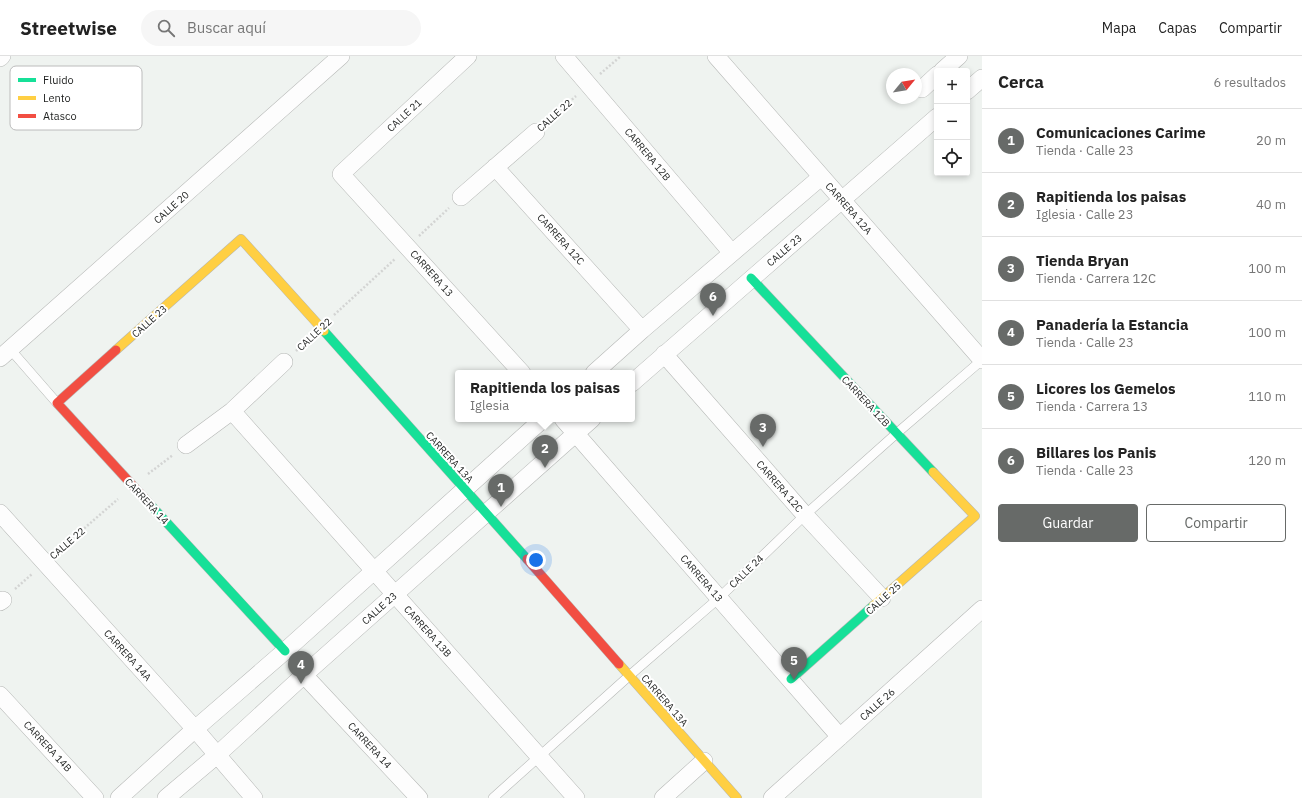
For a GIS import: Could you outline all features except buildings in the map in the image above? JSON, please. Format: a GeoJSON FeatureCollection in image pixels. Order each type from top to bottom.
{"type":"FeatureCollection","features":[{"type":"Feature","properties":{"kind":"street","name":"CALLE 20"},"geometry":{"type":"LineString","coordinates":[[5,353],[341,56]]}},
{"type":"Feature","properties":{"kind":"street","name":"CALLE 21"},"geometry":{"type":"LineString","coordinates":[[341,174],[468,56]]}},
{"type":"Feature","properties":{"kind":"street","name":"CARRERA 12B"},"geometry":{"type":"LineString","coordinates":[[564,56],[732,253]]}},
{"type":"Feature","properties":{"kind":"street","name":"CARRERA 12A"},"geometry":{"type":"LineString","coordinates":[[716,56],[982,360]]}},
{"type":"Feature","properties":{"kind":"street"},"geometry":{"type":"LineString","coordinates":[[945,68],[959,56]]}},
{"type":"Feature","properties":{"kind":"street"},"geometry":{"type":"LineString","coordinates":[[970,88],[982,78]]}},
{"type":"Feature","properties":{"kind":"street"},"geometry":{"type":"LineString","coordinates":[[922,89],[934,79]]}},
{"type":"Feature","properties":{"kind":"street","name":"CALLE 23"},"geometry":{"type":"LineString","coordinates":[[635,380],[934,120]]}},
{"type":"Feature","properties":{"kind":"street","name":"CALLE 22"},"geometry":{"type":"LineString","coordinates":[[462,197],[536,132]]}},
{"type":"Feature","properties":{"kind":"street","name":"CARRERA 12C"},"geometry":{"type":"LineString","coordinates":[[496,167],[642,330]]}},
{"type":"Feature","properties":{"kind":"street","name":"CARRERA 13"},"geometry":{"type":"LineString","coordinates":[[341,174],[519,370]]}},
{"type":"Feature","properties":{"kind":"street"},"geometry":{"type":"LineString","coordinates":[[597,370],[821,177]]}},
{"type":"Feature","properties":{"kind":"street","name":"CALLE 23"},"geometry":{"type":"LineString","coordinates":[[57,403],[241,239]]}},
{"type":"Feature","properties":{"kind":"street","name":"CARRERA 13A"},"geometry":{"type":"LineString","coordinates":[[241,239],[465,489],[737,798]]}},
{"type":"Feature","properties":{"kind":"street","name":"CARRERA 12B"},"geometry":{"type":"LineString","coordinates":[[751,278],[975,516]]}},
{"type":"Feature","properties":{"kind":"street","name":"CARRERA 12C"},"geometry":{"type":"LineString","coordinates":[[664,354],[805,515],[882,598]]}},
{"type":"Feature","properties":{"kind":"street"},"geometry":{"type":"LineString","coordinates":[[186,445],[232,410],[284,362]]}},
{"type":"Feature","properties":{"kind":"street","name":"CARRERA 14"},"geometry":{"type":"LineString","coordinates":[[57,403],[285,651]]}},
{"type":"Feature","properties":{"kind":"street","name":"CARRERA 13B"},"geometry":{"type":"LineString","coordinates":[[232,410],[576,798]]}},
{"type":"Feature","properties":{"kind":"street"},"geometry":{"type":"LineString","coordinates":[[119,798],[540,422]]}},
{"type":"Feature","properties":{"kind":"street","name":"CARRERA 13"},"geometry":{"type":"LineString","coordinates":[[566,422],[840,736]]}},
{"type":"Feature","properties":{"kind":"street","name":"CALLE 23"},"geometry":{"type":"LineString","coordinates":[[166,798],[217,755],[304,674],[589,422]]}},
{"type":"Feature","properties":{"kind":"street","name":"CARRERA 14A"},"geometry":{"type":"LineString","coordinates":[[0,513],[195,729],[254,798]]}},
{"type":"Feature","properties":{"kind":"street","name":"CALLE 25"},"geometry":{"type":"LineString","coordinates":[[791,679],[975,516]]}},
{"type":"Feature","properties":{"kind":"street","name":"CALLE 26"},"geometry":{"type":"LineString","coordinates":[[772,798],[982,610]]}},
{"type":"Feature","properties":{"kind":"street","name":"CARRERA 14"},"geometry":{"type":"LineString","coordinates":[[304,674],[419,798]]}},
{"type":"Feature","properties":{"kind":"street","name":"CARRERA 14B"},"geometry":{"type":"LineString","coordinates":[[0,695],[95,798]]}},
{"type":"Feature","properties":{"kind":"street"},"geometry":{"type":"LineString","coordinates":[[663,798],[704,761]]}},
{"type":"Feature","properties":{"kind":"lane","name":"CARRERA 14"},"geometry":{"type":"LineString","coordinates":[[5,353],[57,403]]}},
{"type":"Feature","properties":{"kind":"lane","name":"CALLE 24"},"geometry":{"type":"LineString","coordinates":[[493,798],[629,676],[719,598],[805,515],[896,433],[982,360]]}},
{"type":"Feature","properties":{"kind":"lane","name":"CARRERA 12B"},"geometry":{"type":"LineString","coordinates":[[975,516],[982,523]]}},
{"type":"Feature","properties":{"kind":"path","name":"CALLE 22"},"geometry":{"type":"LineString","coordinates":[[536,132],[621,56]]}},
{"type":"Feature","properties":{"kind":"path","name":"CALLE 22"},"geometry":{"type":"LineString","coordinates":[[284,362],[462,197]]}},
{"type":"Feature","properties":{"kind":"path","name":"CALLE 22"},"geometry":{"type":"LineString","coordinates":[[2,601],[133,486],[186,445]]}},
{"type":"Feature","properties":{"kind":"traffic: fast"},"geometry":{"type":"LineString","coordinates":[[751,278],[933,472]]}},
{"type":"Feature","properties":{"kind":"traffic: fast"},"geometry":{"type":"LineString","coordinates":[[324,331],[527,559]]}},
{"type":"Feature","properties":{"kind":"traffic: fast"},"geometry":{"type":"LineString","coordinates":[[145,499],[285,651]]}},
{"type":"Feature","properties":{"kind":"traffic: fast"},"geometry":{"type":"LineString","coordinates":[[791,679],[873,606]]}},
{"type":"Feature","properties":{"kind":"traffic: slow"},"geometry":{"type":"LineString","coordinates":[[116,350],[241,239],[324,331]]}},
{"type":"Feature","properties":{"kind":"traffic: slow"},"geometry":{"type":"LineString","coordinates":[[873,606],[975,516],[933,472]]}},
{"type":"Feature","properties":{"kind":"traffic: slow"},"geometry":{"type":"LineString","coordinates":[[619,664],[737,798]]}},
{"type":"Feature","properties":{"kind":"traffic: jam"},"geometry":{"type":"LineString","coordinates":[[116,350],[57,403],[145,499]]}},
{"type":"Feature","properties":{"kind":"traffic: jam"},"geometry":{"type":"LineString","coordinates":[[527,559],[619,664]]}},
{"type":"Feature","properties":{"kind":"place","name":"Billares los Panis"},"geometry":{"type":"Point","coordinates":[713,316]}},
{"type":"Feature","properties":{"kind":"place","name":"Tienda Bryan"},"geometry":{"type":"Point","coordinates":[763,447]}},
{"type":"Feature","properties":{"kind":"place","name":"Rapitienda los paisas"},"geometry":{"type":"Point","coordinates":[545,468]}},
{"type":"Feature","properties":{"kind":"place","name":"Comunicaciones Carime"},"geometry":{"type":"Point","coordinates":[501,507]}},
{"type":"Feature","properties":{"kind":"place","name":"Licores los Gemelos"},"geometry":{"type":"Point","coordinates":[794,680]}},
{"type":"Feature","properties":{"kind":"place","name":"Panadería la Estancia"},"geometry":{"type":"Point","coordinates":[301,684]}}]}
